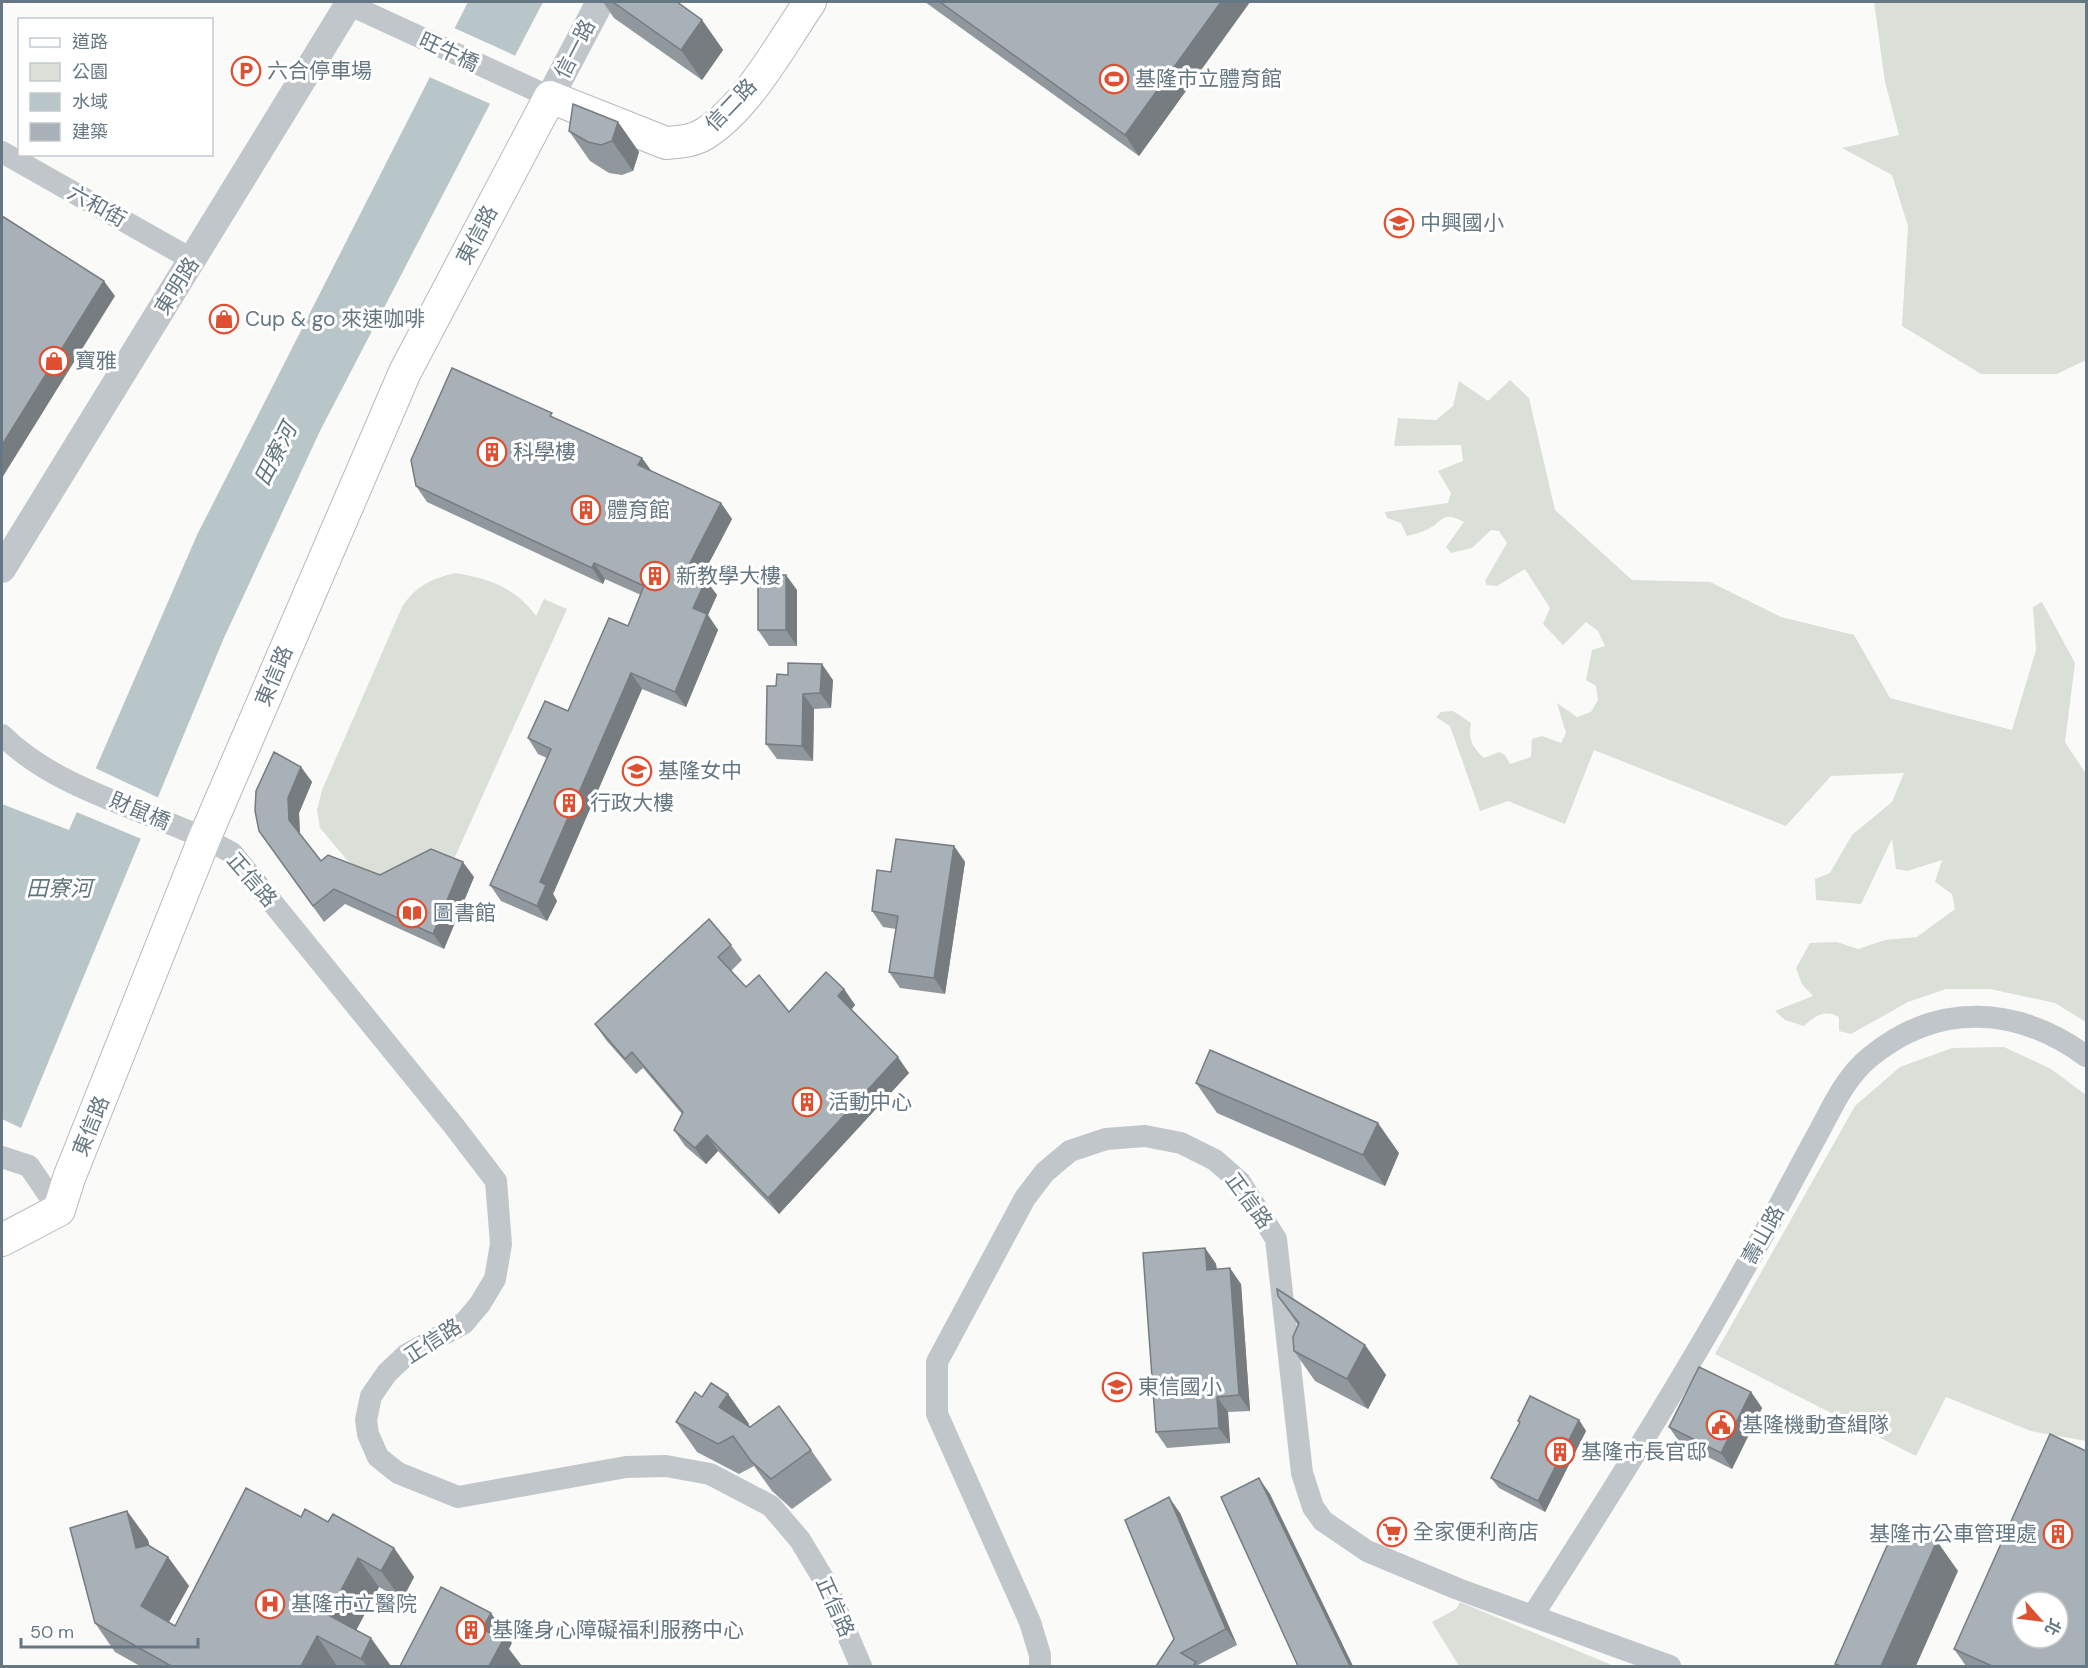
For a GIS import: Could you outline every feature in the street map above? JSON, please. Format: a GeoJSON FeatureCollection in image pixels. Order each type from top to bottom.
{"type":"FeatureCollection","features":[{"type":"Feature","properties":{"kind":"main road","name":"信二路"},"geometry":{"type":"LineString","coordinates":[[550,97],[666,143],[686,142],[705,134],[736,106],[810,2]]}},
{"type":"Feature","properties":{"kind":"main road","name":"東信路"},"geometry":{"type":"LineString","coordinates":[[59,1210],[69,1178],[205,837],[405,372],[550,97]]}},
{"type":"Feature","properties":{"kind":"main road"},"geometry":{"type":"LineString","coordinates":[[2,1240],[59,1210]]}},
{"type":"Feature","properties":{"kind":"street","name":"信一路"},"geometry":{"type":"LineString","coordinates":[[550,97],[600,2]]}},
{"type":"Feature","properties":{"kind":"street","name":"旺牛橋"},"geometry":{"type":"LineString","coordinates":[[349,3],[550,97]]}},
{"type":"Feature","properties":{"kind":"street","name":"東明路"},"geometry":{"type":"LineString","coordinates":[[2,569],[349,3]]}},
{"type":"Feature","properties":{"kind":"street","name":"六和街"},"geometry":{"type":"LineString","coordinates":[[2,152],[193,260]]}},
{"type":"Feature","properties":{"kind":"street","name":"財鼠橋"},"geometry":{"type":"LineString","coordinates":[[2,735],[20,753],[75,784],[205,837]]}},
{"type":"Feature","properties":{"kind":"street","name":"正信路"},"geometry":{"type":"LineString","coordinates":[[205,837],[232,853],[496,1181],[501,1244],[495,1279],[480,1304],[464,1323],[406,1355],[387,1372],[370,1396],[366,1420],[368,1434],[378,1457],[398,1473],[458,1497],[626,1467],[666,1466],[710,1474],[771,1506],[800,1539],[824,1580],[861,1666]]}},
{"type":"Feature","properties":{"kind":"street","name":"壽山路"},"geometry":{"type":"LineString","coordinates":[[1533,1615],[1642,1447],[1743,1272],[1851,1074],[1891,1042],[1915,1030],[1941,1021],[1975,1016],[2000,1017],[2035,1026],[2086,1056]]}},
{"type":"Feature","properties":{"kind":"street","name":"正信路"},"geometry":{"type":"LineString","coordinates":[[1040,1666],[1040,1655],[1030,1622],[937,1414],[937,1362],[1024,1198],[1045,1172],[1070,1151],[1106,1139],[1145,1136],[1182,1143],[1215,1160],[1240,1182],[1276,1239],[1302,1473],[1313,1507],[1323,1521],[1367,1551],[1458,1590],[1670,1666]]}},
{"type":"Feature","properties":{"kind":"street"},"geometry":{"type":"LineString","coordinates":[[2,1157],[29,1167],[59,1210]]}},
{"type":"Feature","properties":{"kind":"green space"},"geometry":{"type":"Polygon","coordinates":[[[1874,2],[2086,2],[2086,360],[2057,374],[1981,374],[1902,326],[1908,226],[1892,175],[1842,148],[1899,135],[1885,82],[1874,2]]]}},
{"type":"Feature","properties":{"kind":"green space"},"geometry":{"type":"Polygon","coordinates":[[[1510,380],[1529,398],[1555,510],[1632,580],[1710,582],[1781,617],[1854,635],[1890,698],[2012,730],[2036,650],[2033,607],[2042,602],[2075,663],[2065,742],[2086,774],[2086,1022],[2055,1003],[1990,989],[1946,989],[1908,1002],[1851,1034],[1839,1031],[1839,1017],[1834,1015],[1820,1015],[1804,1026],[1785,1020],[1775,1011],[1813,996],[1802,984],[1796,968],[1810,943],[1837,942],[1858,949],[1885,940],[1917,937],[1955,909],[1952,894],[1935,882],[1942,860],[1907,871],[1896,869],[1892,839],[1861,904],[1816,900],[1815,879],[1830,873],[1852,835],[1892,802],[1904,773],[1831,776],[1786,826],[1594,750],[1565,824],[1508,801],[1480,811],[1450,726],[1436,717],[1441,712],[1453,711],[1471,723],[1472,743],[1484,758],[1499,752],[1505,755],[1510,764],[1531,757],[1532,739],[1542,736],[1561,743],[1566,733],[1557,703],[1577,717],[1591,712],[1598,700],[1596,686],[1586,680],[1592,650],[1605,646],[1598,631],[1586,622],[1563,645],[1543,624],[1550,608],[1525,569],[1497,586],[1487,585],[1485,581],[1507,543],[1499,531],[1491,530],[1472,548],[1451,553],[1446,547],[1464,522],[1446,517],[1426,530],[1407,536],[1401,523],[1387,518],[1385,512],[1448,503],[1451,493],[1438,471],[1463,461],[1461,445],[1394,446],[1398,418],[1436,420],[1453,406],[1459,381],[1488,401],[1510,380]]]}},
{"type":"Feature","properties":{"kind":"green space"},"geometry":{"type":"Polygon","coordinates":[[[455,573],[490,581],[510,591],[520,598],[536,616],[544,599],[567,609],[454,859],[382,877],[348,861],[320,828],[317,810],[322,790],[402,607],[425,584],[455,573]]]}},
{"type":"Feature","properties":{"kind":"green space"},"geometry":{"type":"Polygon","coordinates":[[[2004,1047],[2051,1069],[2086,1095],[2086,1441],[2031,1431],[1946,1397],[1916,1456],[1715,1354],[1855,1106],[1900,1067],[1952,1048],[2004,1047]]]}},
{"type":"Feature","properties":{"kind":"green space"},"geometry":{"type":"Polygon","coordinates":[[[1460,1602],[1614,1666],[1459,1666],[1432,1622],[1456,1609],[1460,1602]]]}},
{"type":"Feature","properties":{"kind":"water","name":"田寮河"},"geometry":{"type":"Polygon","coordinates":[[[468,2],[543,2],[320,431],[223,640],[21,1128],[2,1119],[2,804],[69,830],[197,535],[468,2]]]}},
{"type":"Feature","properties":{"kind":"pier"},"geometry":{"type":"Polygon","coordinates":[[[452,27],[518,57],[493,105],[427,76],[452,27]]]}},
{"type":"Feature","properties":{"kind":"pier"},"geometry":{"type":"Polygon","coordinates":[[[93,767],[161,799],[144,840],[74,811],[93,767]]]}},
{"type":"Feature","properties":{"kind":"building"},"geometry":{"type":"Polygon","coordinates":[[[613,2],[677,2],[702,20],[681,50],[613,2]]]}},
{"type":"Feature","properties":{"kind":"building","name":"基隆市立體育館"},"geometry":{"type":"Polygon","coordinates":[[[940,2],[1221,2],[1125,135],[940,2]]]}},
{"type":"Feature","properties":{"kind":"building"},"geometry":{"type":"Polygon","coordinates":[[[573,104],[618,122],[612,141],[601,145],[588,142],[569,131],[573,104]]]}},
{"type":"Feature","properties":{"kind":"building"},"geometry":{"type":"Polygon","coordinates":[[[2,216],[104,281],[2,445],[2,216]]]}},
{"type":"Feature","properties":{"kind":"building"},"geometry":{"type":"Polygon","coordinates":[[[452,368],[552,413],[550,416],[642,458],[638,465],[721,503],[686,571],[706,580],[693,608],[707,614],[675,692],[631,673],[540,882],[546,885],[537,906],[490,885],[551,749],[528,738],[545,701],[568,711],[609,618],[628,626],[644,586],[594,563],[592,568],[416,486],[411,460],[452,368]]]}},
{"type":"Feature","properties":{"kind":"building"},"geometry":{"type":"Polygon","coordinates":[[[758,575],[786,575],[786,630],[758,630],[758,575]]]}},
{"type":"Feature","properties":{"kind":"building"},"geometry":{"type":"Polygon","coordinates":[[[788,663],[822,664],[820,693],[803,694],[802,746],[766,744],[767,686],[776,686],[777,674],[788,675],[788,663]]]}},
{"type":"Feature","properties":{"kind":"building"},"geometry":{"type":"Polygon","coordinates":[[[274,752],[301,767],[288,798],[289,820],[321,861],[328,855],[380,875],[431,849],[463,862],[433,934],[334,889],[313,906],[259,831],[255,811],[256,791],[274,752]]]}},
{"type":"Feature","properties":{"kind":"building"},"geometry":{"type":"Polygon","coordinates":[[[896,839],[954,846],[934,978],[889,972],[898,916],[872,911],[877,870],[891,872],[896,839]]]}},
{"type":"Feature","properties":{"kind":"building"},"geometry":{"type":"Polygon","coordinates":[[[709,919],[731,945],[718,957],[746,987],[759,975],[789,1012],[826,972],[844,989],[838,996],[898,1057],[768,1198],[707,1135],[695,1148],[674,1130],[683,1112],[632,1052],[625,1059],[595,1024],[709,919]]]}},
{"type":"Feature","properties":{"kind":"building"},"geometry":{"type":"Polygon","coordinates":[[[1210,1050],[1378,1123],[1363,1155],[1196,1083],[1210,1050]]]}},
{"type":"Feature","properties":{"kind":"building"},"geometry":{"type":"Polygon","coordinates":[[[1205,1248],[1207,1270],[1230,1268],[1239,1395],[1217,1397],[1219,1428],[1156,1432],[1143,1253],[1205,1248]]]}},
{"type":"Feature","properties":{"kind":"building"},"geometry":{"type":"Polygon","coordinates":[[[1277,1289],[1365,1345],[1347,1379],[1294,1351],[1293,1337],[1299,1323],[1278,1296],[1277,1289]]]}},
{"type":"Feature","properties":{"kind":"building","name":"基隆機動查緝隊"},"geometry":{"type":"Polygon","coordinates":[[[1699,1367],[1751,1392],[1721,1453],[1669,1427],[1699,1367]]]}},
{"type":"Feature","properties":{"kind":"building"},"geometry":{"type":"Polygon","coordinates":[[[711,1383],[728,1394],[719,1407],[750,1427],[779,1406],[811,1450],[771,1479],[751,1461],[733,1436],[718,1444],[676,1422],[695,1392],[702,1397],[711,1383]]]}},
{"type":"Feature","properties":{"kind":"building"},"geometry":{"type":"Polygon","coordinates":[[[1530,1396],[1579,1420],[1538,1501],[1491,1478],[1520,1422],[1518,1421],[1530,1396]]]}},
{"type":"Feature","properties":{"kind":"building","name":"基隆市公車管理處"},"geometry":{"type":"Polygon","coordinates":[[[2050,1434],[2086,1451],[2086,1666],[1992,1666],[1954,1649],[2050,1434]]]}},
{"type":"Feature","properties":{"kind":"building"},"geometry":{"type":"Polygon","coordinates":[[[1259,1478],[1350,1666],[1298,1666],[1221,1497],[1259,1478]]]}},
{"type":"Feature","properties":{"kind":"building"},"geometry":{"type":"Polygon","coordinates":[[[246,1488],[301,1517],[305,1509],[328,1522],[333,1514],[394,1548],[381,1571],[358,1558],[328,1615],[371,1638],[361,1659],[317,1636],[301,1666],[171,1666],[95,1623],[70,1528],[127,1511],[136,1548],[148,1545],[168,1557],[141,1606],[175,1626],[246,1488]]]}},
{"type":"Feature","properties":{"kind":"building"},"geometry":{"type":"Polygon","coordinates":[[[1169,1497],[1226,1629],[1181,1653],[1196,1662],[1193,1666],[1156,1666],[1174,1639],[1125,1520],[1169,1497]]]}},
{"type":"Feature","properties":{"kind":"building"},"geometry":{"type":"Polygon","coordinates":[[[1897,1523],[1937,1541],[1881,1666],[1835,1664],[1897,1523]]]}},
{"type":"Feature","properties":{"kind":"building"},"geometry":{"type":"Polygon","coordinates":[[[441,1587],[491,1613],[482,1629],[503,1640],[489,1666],[400,1666],[441,1587]]]}},
{"type":"Feature","properties":{"kind":"place","name":"六合停車場"},"geometry":{"type":"Point","coordinates":[246,71]}},
{"type":"Feature","properties":{"kind":"place","name":"基隆市立體育館"},"geometry":{"type":"Point","coordinates":[1114,79]}},
{"type":"Feature","properties":{"kind":"place","name":"中興國小"},"geometry":{"type":"Point","coordinates":[1399,223]}},
{"type":"Feature","properties":{"kind":"place","name":"Cup & go 來速咖啡"},"geometry":{"type":"Point","coordinates":[224,319]}},
{"type":"Feature","properties":{"kind":"place","name":"寶雅"},"geometry":{"type":"Point","coordinates":[54,361]}},
{"type":"Feature","properties":{"kind":"place","name":"科學樓"},"geometry":{"type":"Point","coordinates":[492,452]}},
{"type":"Feature","properties":{"kind":"place","name":"體育館"},"geometry":{"type":"Point","coordinates":[586,510]}},
{"type":"Feature","properties":{"kind":"place","name":"新教學大樓"},"geometry":{"type":"Point","coordinates":[655,576]}},
{"type":"Feature","properties":{"kind":"place","name":"基隆女中"},"geometry":{"type":"Point","coordinates":[637,771]}},
{"type":"Feature","properties":{"kind":"place","name":"行政大樓"},"geometry":{"type":"Point","coordinates":[569,803]}},
{"type":"Feature","properties":{"kind":"place","name":"圖書館"},"geometry":{"type":"Point","coordinates":[412,913]}},
{"type":"Feature","properties":{"kind":"place","name":"活動中心"},"geometry":{"type":"Point","coordinates":[807,1102]}},
{"type":"Feature","properties":{"kind":"place","name":"東信國小"},"geometry":{"type":"Point","coordinates":[1117,1387]}},
{"type":"Feature","properties":{"kind":"place","name":"基隆機動查緝隊"},"geometry":{"type":"Point","coordinates":[1721,1425]}},
{"type":"Feature","properties":{"kind":"place","name":"基隆市長官邸"},"geometry":{"type":"Point","coordinates":[1560,1452]}},
{"type":"Feature","properties":{"kind":"place","name":"全家便利商店"},"geometry":{"type":"Point","coordinates":[1392,1532]}},
{"type":"Feature","properties":{"kind":"place","name":"基隆市公車管理處"},"geometry":{"type":"Point","coordinates":[2058,1534]}},
{"type":"Feature","properties":{"kind":"place","name":"基隆市立醫院"},"geometry":{"type":"Point","coordinates":[270,1604]}},
{"type":"Feature","properties":{"kind":"place","name":"基隆身心障礙福利服務中心"},"geometry":{"type":"Point","coordinates":[471,1630]}}]}
